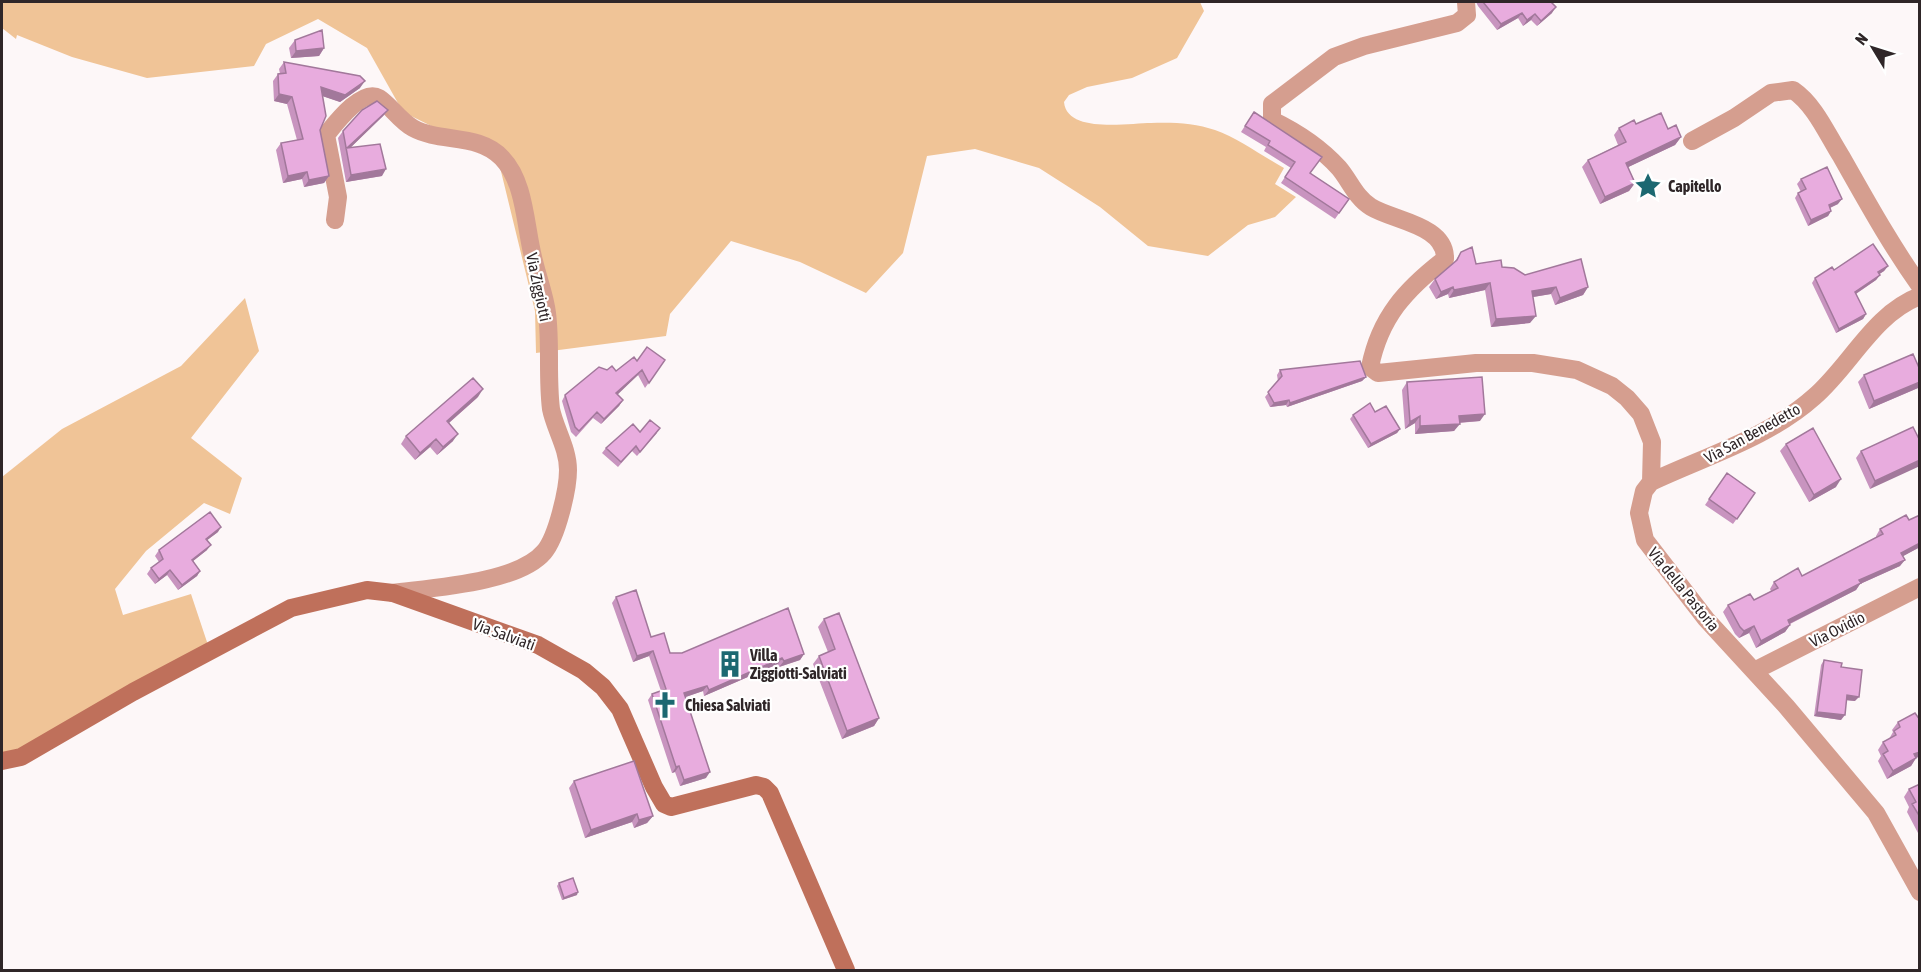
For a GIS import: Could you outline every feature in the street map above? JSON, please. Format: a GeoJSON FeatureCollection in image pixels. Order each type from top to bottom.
{"type":"FeatureCollection","features":[{"type":"Feature","properties":{"kind":"street","name":"Via della Pastoria"},"geometry":{"type":"LineString","coordinates":[[1466,2],[1467,15],[1457,23],[1364,46],[1334,57],[1272,104],[1272,120],[1291,129],[1324,152],[1360,198],[1370,207],[1432,234],[1441,240],[1445,250],[1445,259],[1411,286],[1396,303],[1375,346],[1370,367],[1378,373],[1476,363],[1517,362],[1561,367],[1596,377],[1628,398],[1641,414],[1652,442],[1651,482],[1644,491],[1640,513],[1645,540],[1706,619],[1754,671],[1876,813],[1911,858],[1920,892]]}},
{"type":"Feature","properties":{"kind":"street"},"geometry":{"type":"LineString","coordinates":[[1692,141],[1734,118],[1771,93],[1793,90],[1804,97],[1822,124],[1902,261],[1920,286]]}},
{"type":"Feature","properties":{"kind":"street","name":"Via Ziggiotti"},"geometry":{"type":"LineString","coordinates":[[335,220],[338,197],[326,135],[356,103],[372,97],[378,98],[402,121],[421,132],[474,142],[501,157],[518,186],[547,314],[549,393],[553,421],[564,450],[568,470],[562,505],[553,534],[544,552],[522,567],[478,582],[393,592]]}},
{"type":"Feature","properties":{"kind":"street","name":"Via San Benedetto"},"geometry":{"type":"LineString","coordinates":[[1651,482],[1726,450],[1785,418],[1814,398],[1879,323],[1897,308],[1920,296]]}},
{"type":"Feature","properties":{"kind":"street","name":"Via Ovidio"},"geometry":{"type":"LineString","coordinates":[[1754,671],[1920,587]]}},
{"type":"Feature","properties":{"kind":"street","name":"Via Salviati"},"geometry":{"type":"LineString","coordinates":[[2,761],[21,757],[133,692],[291,608],[367,590],[393,592],[538,645],[584,671],[603,687],[620,709],[664,804],[671,807],[756,785],[764,787],[770,793],[846,970]]}},
{"type":"Feature","properties":{"kind":"shaded area"},"geometry":{"type":"Polygon","coordinates":[[[2,2],[1200,2],[1204,11],[1177,58],[1132,78],[1087,87],[1069,95],[1064,102],[1068,112],[1076,119],[1087,123],[1115,125],[1175,123],[1199,126],[1224,133],[1284,168],[1275,184],[1296,197],[1275,217],[1248,225],[1208,256],[1148,246],[1100,207],[1039,168],[975,149],[927,156],[903,253],[866,293],[800,262],[731,241],[670,314],[666,336],[536,353],[535,311],[498,159],[403,112],[367,48],[318,19],[266,44],[254,66],[147,78],[72,57],[17,35],[16,39],[2,28],[2,2]]]}},
{"type":"Feature","properties":{"kind":"shaded area"},"geometry":{"type":"Polygon","coordinates":[[[245,298],[259,351],[191,438],[242,478],[230,514],[204,503],[146,551],[115,589],[123,615],[191,594],[209,648],[2,768],[2,477],[62,429],[181,366],[245,298]]]}},
{"type":"Feature","properties":{"kind":"building"},"geometry":{"type":"Polygon","coordinates":[[[1483,2],[1551,2],[1556,7],[1541,21],[1535,14],[1527,20],[1522,13],[1501,24],[1483,2]]]}},
{"type":"Feature","properties":{"kind":"building"},"geometry":{"type":"Polygon","coordinates":[[[322,30],[324,48],[296,51],[295,40],[322,30]]]}},
{"type":"Feature","properties":{"kind":"building"},"geometry":{"type":"Polygon","coordinates":[[[284,62],[360,76],[365,81],[345,95],[321,87],[326,116],[320,130],[329,176],[309,180],[307,172],[288,176],[281,143],[303,139],[292,97],[279,94],[278,74],[286,73],[284,62]]]}},
{"type":"Feature","properties":{"kind":"building"},"geometry":{"type":"Polygon","coordinates":[[[377,101],[388,110],[347,148],[380,144],[386,169],[351,175],[343,131],[362,110],[377,101]]]}},
{"type":"Feature","properties":{"kind":"building"},"geometry":{"type":"Polygon","coordinates":[[[1254,112],[1322,157],[1310,173],[1349,199],[1339,213],[1285,177],[1295,162],[1268,145],[1270,141],[1245,126],[1254,112]]]}},
{"type":"Feature","properties":{"kind":"building"},"geometry":{"type":"Polygon","coordinates":[[[1661,113],[1668,129],[1676,125],[1681,137],[1626,163],[1635,183],[1605,197],[1588,160],[1626,142],[1619,128],[1634,120],[1636,124],[1661,113]]]}},
{"type":"Feature","properties":{"kind":"building"},"geometry":{"type":"Polygon","coordinates":[[[1827,167],[1842,199],[1829,205],[1831,211],[1811,220],[1798,193],[1806,189],[1801,179],[1827,167]]]}},
{"type":"Feature","properties":{"kind":"building"},"geometry":{"type":"Polygon","coordinates":[[[1873,244],[1888,266],[1878,272],[1880,275],[1855,292],[1866,314],[1839,329],[1815,278],[1832,267],[1834,270],[1873,244]]]}},
{"type":"Feature","properties":{"kind":"building"},"geometry":{"type":"Polygon","coordinates":[[[1472,247],[1476,264],[1501,260],[1502,267],[1514,268],[1525,275],[1581,259],[1588,287],[1560,298],[1556,287],[1532,291],[1536,316],[1496,319],[1490,283],[1454,290],[1453,287],[1441,292],[1435,279],[1457,260],[1461,252],[1472,247]]]}},
{"type":"Feature","properties":{"kind":"building"},"geometry":{"type":"Polygon","coordinates":[[[647,347],[665,360],[649,383],[642,370],[616,393],[623,400],[604,419],[597,412],[579,431],[575,427],[565,395],[599,367],[607,370],[612,366],[616,371],[634,357],[637,361],[647,347]]]}},
{"type":"Feature","properties":{"kind":"building"},"geometry":{"type":"Polygon","coordinates":[[[1913,354],[1920,370],[1920,382],[1874,401],[1864,375],[1913,354]]]}},
{"type":"Feature","properties":{"kind":"building"},"geometry":{"type":"Polygon","coordinates":[[[1360,361],[1366,377],[1290,403],[1289,400],[1274,403],[1268,392],[1282,376],[1280,370],[1360,361]]]}},
{"type":"Feature","properties":{"kind":"building"},"geometry":{"type":"Polygon","coordinates":[[[1482,377],[1485,414],[1459,416],[1460,424],[1420,426],[1420,416],[1410,422],[1407,382],[1482,377]]]}},
{"type":"Feature","properties":{"kind":"building"},"geometry":{"type":"Polygon","coordinates":[[[473,378],[483,389],[447,421],[458,434],[443,447],[436,439],[420,453],[406,436],[473,378]]]}},
{"type":"Feature","properties":{"kind":"building"},"geometry":{"type":"Polygon","coordinates":[[[1370,403],[1375,412],[1386,406],[1400,429],[1371,444],[1353,415],[1370,403]]]}},
{"type":"Feature","properties":{"kind":"building"},"geometry":{"type":"Polygon","coordinates":[[[650,420],[660,428],[640,452],[636,446],[621,462],[606,448],[633,424],[640,432],[650,420]]]}},
{"type":"Feature","properties":{"kind":"building"},"geometry":{"type":"Polygon","coordinates":[[[1913,427],[1920,441],[1920,460],[1875,481],[1861,451],[1913,427]]]}},
{"type":"Feature","properties":{"kind":"building"},"geometry":{"type":"Polygon","coordinates":[[[1813,428],[1841,479],[1814,495],[1786,444],[1813,428]]]}},
{"type":"Feature","properties":{"kind":"building"},"geometry":{"type":"Polygon","coordinates":[[[1727,473],[1755,493],[1737,519],[1709,499],[1727,473]]]}},
{"type":"Feature","properties":{"kind":"building"},"geometry":{"type":"Polygon","coordinates":[[[210,512],[221,527],[206,539],[211,545],[192,560],[200,571],[182,585],[170,570],[159,579],[151,568],[163,559],[159,550],[210,512]]]}},
{"type":"Feature","properties":{"kind":"building"},"geometry":{"type":"Polygon","coordinates":[[[1906,515],[1909,520],[1920,515],[1920,543],[1901,553],[1905,560],[1859,580],[1861,583],[1788,620],[1790,625],[1761,641],[1754,626],[1744,631],[1740,627],[1728,605],[1750,594],[1754,600],[1778,588],[1774,582],[1798,568],[1802,576],[1883,534],[1880,529],[1906,515]]]}},
{"type":"Feature","properties":{"kind":"building"},"geometry":{"type":"Polygon","coordinates":[[[636,590],[651,637],[664,633],[670,653],[682,653],[788,608],[804,654],[784,661],[782,658],[709,690],[707,686],[684,693],[710,772],[684,780],[679,766],[676,767],[652,694],[666,689],[653,651],[637,656],[616,597],[636,590]]]}},
{"type":"Feature","properties":{"kind":"building"},"geometry":{"type":"Polygon","coordinates":[[[839,613],[879,718],[847,731],[819,656],[835,649],[824,619],[839,613]]]}},
{"type":"Feature","properties":{"kind":"building"},"geometry":{"type":"Polygon","coordinates":[[[1824,660],[1842,663],[1841,667],[1862,670],[1859,697],[1847,695],[1845,715],[1817,712],[1824,660]]]}},
{"type":"Feature","properties":{"kind":"building"},"geometry":{"type":"Polygon","coordinates":[[[1915,713],[1920,720],[1920,752],[1914,754],[1916,758],[1893,771],[1883,754],[1888,751],[1883,742],[1896,735],[1894,731],[1900,727],[1898,722],[1915,713]]]}},
{"type":"Feature","properties":{"kind":"building"},"geometry":{"type":"Polygon","coordinates":[[[634,761],[653,816],[639,820],[637,814],[591,830],[574,781],[634,761]]]}},
{"type":"Feature","properties":{"kind":"building"},"geometry":{"type":"Polygon","coordinates":[[[1920,784],[1920,817],[1912,804],[1916,802],[1909,789],[1920,784]]]}},
{"type":"Feature","properties":{"kind":"building"},"geometry":{"type":"Polygon","coordinates":[[[573,878],[578,892],[564,898],[559,883],[573,878]]]}},
{"type":"Feature","properties":{"kind":"place","name":"Capitello"},"geometry":{"type":"Point","coordinates":[1648,186]}},
{"type":"Feature","properties":{"kind":"place","name":"Villa Ziggiotti-Salviati"},"geometry":{"type":"Point","coordinates":[730,664]}},
{"type":"Feature","properties":{"kind":"place","name":"Chiesa Salviati"},"geometry":{"type":"Point","coordinates":[665,705]}}]}
